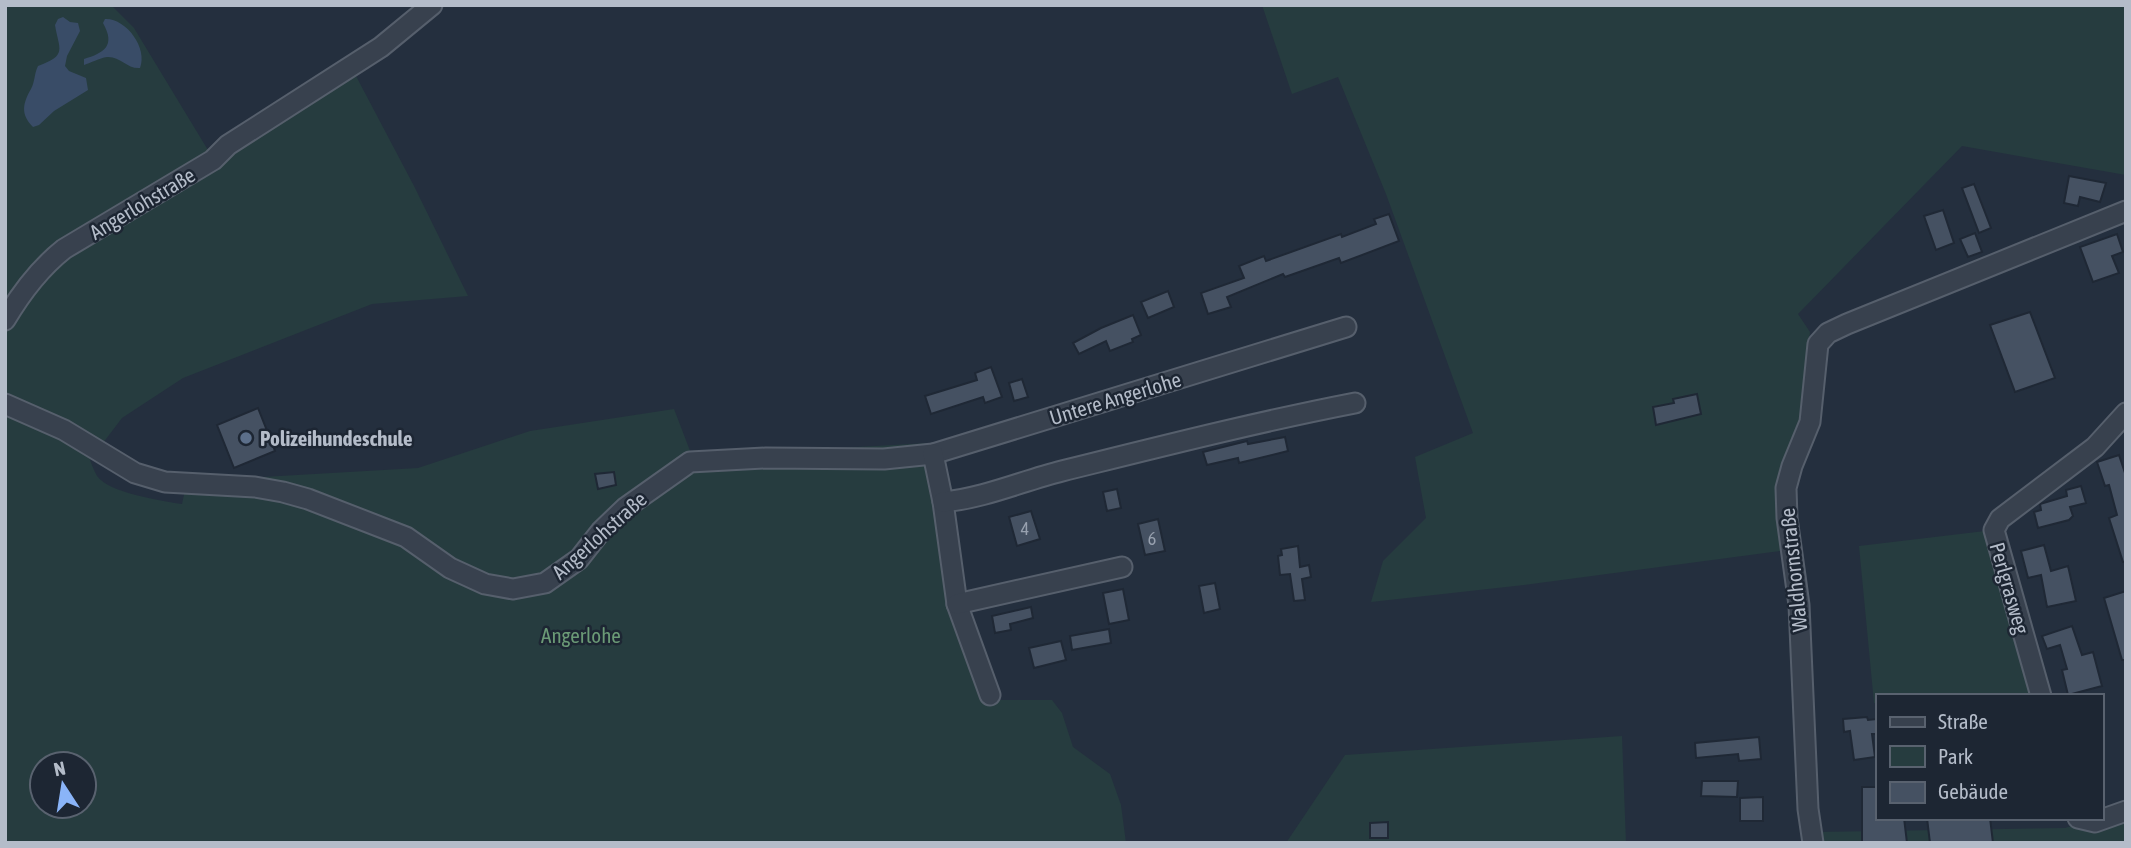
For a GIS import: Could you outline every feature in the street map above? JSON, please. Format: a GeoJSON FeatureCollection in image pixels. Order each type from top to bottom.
{"type":"FeatureCollection","features":[{"type":"Feature","properties":{"kind":"street","name":"Angerlohstraße"},"geometry":{"type":"LineString","coordinates":[[5,320],[32,280],[64,249],[214,160],[228,145],[381,47],[432,5]]}},
{"type":"Feature","properties":{"kind":"street","name":"Waldhornstraße"},"geometry":{"type":"LineString","coordinates":[[1813,843],[1808,809],[1799,605],[1786,499],[1792,466],[1811,422],[1818,344],[1828,333],[1847,324],[2126,211]]}},
{"type":"Feature","properties":{"kind":"street","name":"Untere Angerlohe"},"geometry":{"type":"LineString","coordinates":[[933,454],[1346,327]]}},
{"type":"Feature","properties":{"kind":"street"},"geometry":{"type":"LineString","coordinates":[[943,502],[984,496],[1068,470],[1355,403]]}},
{"type":"Feature","properties":{"kind":"street","name":"Angerlohstraße"},"geometry":{"type":"LineString","coordinates":[[5,404],[64,430],[135,473],[165,482],[255,487],[308,499],[407,537],[450,568],[485,584],[513,589],[545,583],[579,559],[601,531],[625,508],[690,462],[766,458],[884,459],[933,454]]}},
{"type":"Feature","properties":{"kind":"street","name":"Perlgrasweg"},"geometry":{"type":"LineString","coordinates":[[2040,694],[1994,530],[2000,519],[2095,447],[2125,416]]}},
{"type":"Feature","properties":{"kind":"street"},"geometry":{"type":"LineString","coordinates":[[933,454],[943,502],[957,604],[990,695]]}},
{"type":"Feature","properties":{"kind":"street"},"geometry":{"type":"LineString","coordinates":[[957,604],[1122,567]]}},
{"type":"Feature","properties":{"kind":"street"},"geometry":{"type":"LineString","coordinates":[[2103,818],[2126,811]]}},
{"type":"Feature","properties":{"kind":"green space","name":"Angerlohe"},"geometry":{"type":"Polygon","coordinates":[[[5,5],[111,5],[134,28],[214,160],[356,76],[468,296],[372,304],[183,378],[122,418],[90,460],[97,476],[103,482],[124,492],[182,504],[185,490],[226,479],[418,468],[530,431],[674,409],[692,456],[929,443],[945,578],[988,700],[1052,700],[1062,713],[1073,747],[1110,774],[1121,805],[1126,843],[5,843],[5,5]]]}},
{"type":"Feature","properties":{"kind":"green space"},"geometry":{"type":"Polygon","coordinates":[[[1262,5],[2126,5],[2126,175],[1962,146],[1798,314],[1810,332],[1787,550],[1524,585],[1371,602],[1383,561],[1426,518],[1415,457],[1473,433],[1386,194],[1338,77],[1292,94],[1262,5]]]}},
{"type":"Feature","properties":{"kind":"green space"},"geometry":{"type":"Polygon","coordinates":[[[1985,531],[2031,693],[1876,694],[1874,703],[1859,546],[1985,531]]]}},
{"type":"Feature","properties":{"kind":"green space"},"geometry":{"type":"Polygon","coordinates":[[[1622,736],[1626,843],[1286,843],[1345,755],[1622,736]]]}},
{"type":"Feature","properties":{"kind":"green space"},"geometry":{"type":"Polygon","coordinates":[[[2126,810],[2126,843],[1819,843],[1817,832],[2065,828],[2092,820],[2103,820],[2103,817],[2126,810]]]}},
{"type":"Feature","properties":{"kind":"water"},"geometry":{"type":"Polygon","coordinates":[[[63,17],[78,23],[80,31],[67,56],[65,66],[69,71],[86,78],[88,90],[33,127],[26,118],[26,99],[38,66],[58,55],[55,25],[58,19],[63,17]]]}},
{"type":"Feature","properties":{"kind":"water"},"geometry":{"type":"Polygon","coordinates":[[[105,19],[120,23],[138,43],[142,60],[140,68],[131,67],[112,57],[84,65],[84,59],[102,51],[108,43],[103,23],[105,19]]]}},
{"type":"Feature","properties":{"kind":"building"},"geometry":{"type":"Polygon","coordinates":[[[2069,176],[2106,183],[2100,202],[2080,197],[2078,206],[2064,203],[2069,176]]]}},
{"type":"Feature","properties":{"kind":"building"},"geometry":{"type":"Polygon","coordinates":[[[1974,184],[1991,228],[1979,233],[1962,188],[1974,184]]]}},
{"type":"Feature","properties":{"kind":"building"},"geometry":{"type":"Polygon","coordinates":[[[1943,210],[1954,243],[1936,250],[1924,216],[1943,210]]]}},
{"type":"Feature","properties":{"kind":"building"},"geometry":{"type":"Polygon","coordinates":[[[1389,214],[1399,241],[1341,263],[1339,258],[1285,277],[1283,274],[1227,297],[1231,307],[1208,314],[1201,293],[1244,278],[1239,266],[1264,256],[1266,261],[1341,234],[1342,237],[1376,224],[1374,219],[1389,214]]]}},
{"type":"Feature","properties":{"kind":"building"},"geometry":{"type":"Polygon","coordinates":[[[1975,233],[1982,252],[1968,257],[1960,239],[1975,233]]]}},
{"type":"Feature","properties":{"kind":"building"},"geometry":{"type":"Polygon","coordinates":[[[2117,234],[2123,252],[2112,256],[2119,273],[2093,282],[2080,247],[2117,234]]]}},
{"type":"Feature","properties":{"kind":"building"},"geometry":{"type":"Polygon","coordinates":[[[1168,291],[1174,307],[1148,318],[1141,302],[1168,291]]]}},
{"type":"Feature","properties":{"kind":"building"},"geometry":{"type":"Polygon","coordinates":[[[2030,312],[2055,378],[2015,392],[1990,325],[2030,312]]]}},
{"type":"Feature","properties":{"kind":"building"},"geometry":{"type":"Polygon","coordinates":[[[1133,315],[1141,335],[1132,339],[1133,342],[1110,351],[1106,341],[1079,354],[1073,343],[1133,315]]]}},
{"type":"Feature","properties":{"kind":"building"},"geometry":{"type":"Polygon","coordinates":[[[991,367],[1002,397],[985,403],[983,397],[931,414],[925,396],[977,380],[975,373],[991,367]]]}},
{"type":"Feature","properties":{"kind":"building"},"geometry":{"type":"Polygon","coordinates":[[[1022,379],[1028,397],[1014,401],[1009,383],[1022,379]]]}},
{"type":"Feature","properties":{"kind":"building"},"geometry":{"type":"Polygon","coordinates":[[[1697,394],[1701,414],[1656,425],[1653,407],[1674,403],[1673,399],[1697,394]]]}},
{"type":"Feature","properties":{"kind":"building","name":"Polizeihundeschule"},"geometry":{"type":"Polygon","coordinates":[[[258,408],[275,451],[234,468],[217,425],[258,408]]]}},
{"type":"Feature","properties":{"kind":"building"},"geometry":{"type":"Polygon","coordinates":[[[1285,437],[1288,451],[1239,463],[1238,458],[1207,465],[1203,452],[1247,441],[1248,444],[1285,437]]]}},
{"type":"Feature","properties":{"kind":"building"},"geometry":{"type":"Polygon","coordinates":[[[2119,455],[2126,476],[2126,562],[2123,562],[2109,518],[2117,515],[2109,485],[2105,486],[2097,462],[2119,455]]]}},
{"type":"Feature","properties":{"kind":"building"},"geometry":{"type":"Polygon","coordinates":[[[614,472],[616,485],[598,489],[595,474],[614,472]]]}},
{"type":"Feature","properties":{"kind":"building"},"geometry":{"type":"Polygon","coordinates":[[[2081,486],[2086,503],[2070,507],[2073,516],[2069,520],[2038,528],[2034,512],[2041,510],[2040,504],[2067,496],[2066,490],[2081,486]]]}},
{"type":"Feature","properties":{"kind":"building"},"geometry":{"type":"Polygon","coordinates":[[[1117,489],[1121,508],[1107,511],[1103,492],[1117,489]]]}},
{"type":"Feature","properties":{"kind":"building"},"geometry":{"type":"Polygon","coordinates":[[[1031,511],[1040,539],[1017,546],[1009,517],[1031,511]]]}},
{"type":"Feature","properties":{"kind":"building"},"geometry":{"type":"Polygon","coordinates":[[[1158,519],[1165,551],[1145,555],[1138,524],[1158,519]]]}},
{"type":"Feature","properties":{"kind":"building"},"geometry":{"type":"Polygon","coordinates":[[[2044,545],[2051,571],[2068,566],[2076,601],[2047,607],[2041,575],[2028,578],[2021,551],[2044,545]]]}},
{"type":"Feature","properties":{"kind":"building"},"geometry":{"type":"Polygon","coordinates":[[[1298,546],[1300,567],[1309,565],[1311,577],[1302,579],[1305,600],[1294,601],[1290,574],[1280,575],[1278,556],[1282,555],[1281,549],[1298,546]]]}},
{"type":"Feature","properties":{"kind":"building"},"geometry":{"type":"Polygon","coordinates":[[[1215,583],[1220,609],[1204,613],[1199,586],[1215,583]]]}},
{"type":"Feature","properties":{"kind":"building"},"geometry":{"type":"Polygon","coordinates":[[[1123,589],[1129,620],[1109,624],[1103,593],[1123,589]]]}},
{"type":"Feature","properties":{"kind":"building"},"geometry":{"type":"Polygon","coordinates":[[[2126,591],[2126,660],[2122,660],[2104,598],[2126,591]]]}},
{"type":"Feature","properties":{"kind":"building"},"geometry":{"type":"Polygon","coordinates":[[[1031,607],[1033,618],[1010,624],[1011,630],[995,633],[992,616],[1031,607]]]}},
{"type":"Feature","properties":{"kind":"building"},"geometry":{"type":"Polygon","coordinates":[[[2072,626],[2082,655],[2093,652],[2102,686],[2068,694],[2062,670],[2067,669],[2060,645],[2047,649],[2042,636],[2072,626]]]}},
{"type":"Feature","properties":{"kind":"building"},"geometry":{"type":"Polygon","coordinates":[[[1109,629],[1111,643],[1072,650],[1070,636],[1109,629]]]}},
{"type":"Feature","properties":{"kind":"building"},"geometry":{"type":"Polygon","coordinates":[[[1061,641],[1066,660],[1034,668],[1029,648],[1061,641]]]}},
{"type":"Feature","properties":{"kind":"building"},"geometry":{"type":"Polygon","coordinates":[[[1843,719],[1876,719],[1876,734],[1872,734],[1875,757],[1854,760],[1850,731],[1844,732],[1843,719]]]}},
{"type":"Feature","properties":{"kind":"building"},"geometry":{"type":"Polygon","coordinates":[[[1759,737],[1761,759],[1739,761],[1738,754],[1696,758],[1695,743],[1759,737]]]}},
{"type":"Feature","properties":{"kind":"building"},"geometry":{"type":"Polygon","coordinates":[[[1702,781],[1738,781],[1737,797],[1701,796],[1702,781]]]}},
{"type":"Feature","properties":{"kind":"building"},"geometry":{"type":"Polygon","coordinates":[[[1862,787],[1876,787],[1876,820],[1904,820],[1907,843],[1862,843],[1862,787]]]}},
{"type":"Feature","properties":{"kind":"building"},"geometry":{"type":"Polygon","coordinates":[[[1763,797],[1763,821],[1740,821],[1740,798],[1763,797]]]}},
{"type":"Feature","properties":{"kind":"building"},"geometry":{"type":"Polygon","coordinates":[[[1927,820],[1990,820],[1993,843],[1930,843],[1927,820]]]}},
{"type":"Feature","properties":{"kind":"building"},"geometry":{"type":"Polygon","coordinates":[[[1388,822],[1388,838],[1370,838],[1370,823],[1388,822]]]}},
{"type":"Feature","properties":{"kind":"place","name":"Polizeihundeschule"},"geometry":{"type":"Point","coordinates":[246,438]}}]}
